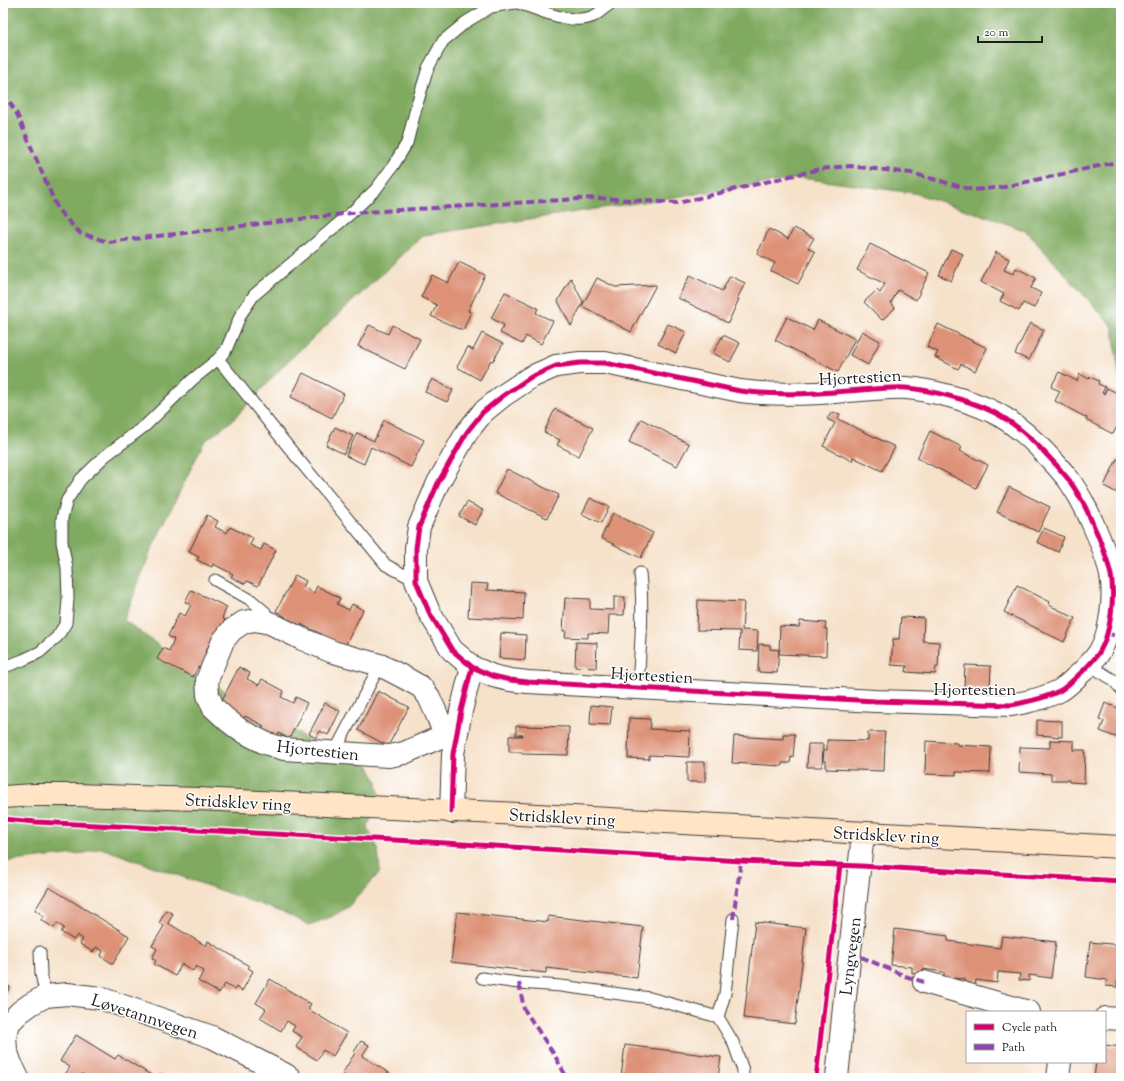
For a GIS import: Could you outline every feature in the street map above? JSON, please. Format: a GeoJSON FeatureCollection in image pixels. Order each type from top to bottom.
{"type":"FeatureCollection","features":[{"type":"Feature","properties":{"kind":"street","name":"Hjortestien"},"geometry":{"type":"LineString","coordinates":[[580,362],[605,363],[732,390],[761,394],[810,394],[906,388],[951,397],[992,411],[1034,441],[1069,480],[1085,505],[1097,532],[1111,575],[1112,598],[1111,617],[1106,634],[1100,651],[1089,665],[1061,690],[1027,702],[1011,705],[875,701],[510,680],[494,676],[472,667],[452,650],[429,612],[416,581],[416,548],[419,527],[438,483],[467,432],[484,412],[504,395],[531,377],[556,366],[580,362]]}},
{"type":"Feature","properties":{"kind":"street","name":"Hjortestien"},"geometry":{"type":"LineString","coordinates":[[270,623],[255,620],[244,622],[232,630],[223,641],[207,680],[208,695],[213,707],[240,730],[265,743],[284,749],[389,756],[404,753],[450,736]]}},
{"type":"Feature","properties":{"kind":"street"},"geometry":{"type":"LineString","coordinates":[[270,623],[333,652],[380,665],[420,687],[429,698],[437,715],[450,736],[453,754],[451,812]]}},
{"type":"Feature","properties":{"kind":"street"},"geometry":{"type":"LineString","coordinates":[[450,736],[461,711],[472,667]]}},
{"type":"Feature","properties":{"kind":"street","name":"Stridsklev ring"},"geometry":{"type":"LineString","coordinates":[[3,797],[34,795],[82,795],[197,799],[1121,847]]}},
{"type":"Feature","properties":{"kind":"street","name":"Lyngvegen"},"geometry":{"type":"LineString","coordinates":[[837,1078],[863,834]]}},
{"type":"Feature","properties":{"kind":"street"},"geometry":{"type":"LineString","coordinates":[[924,982],[1026,1011]]}},
{"type":"Feature","properties":{"kind":"street","name":"Løvetannvegen"},"geometry":{"type":"LineString","coordinates":[[18,1078],[6,1050],[4,1034],[10,1022],[31,1004],[46,996],[67,994],[100,998],[212,1037],[290,1078]]}},
{"type":"Feature","properties":{"kind":"street"},"geometry":{"type":"LineString","coordinates":[[1106,1018],[1121,1019]]}},
{"type":"Feature","properties":{"kind":"street"},"geometry":{"type":"LineString","coordinates":[[1058,1078],[1060,1063]]}},
{"type":"Feature","properties":{"kind":"lane"},"geometry":{"type":"LineString","coordinates":[[3,666],[23,660],[40,652],[58,637],[66,622],[68,599],[67,568],[62,542],[62,518],[67,500],[81,478],[105,456],[146,425],[192,380],[218,359],[226,350],[241,314],[254,295],[274,280],[351,213],[376,188],[394,166],[407,143],[428,68],[443,41],[466,22],[491,7],[515,3]]}},
{"type":"Feature","properties":{"kind":"lane"},"geometry":{"type":"LineString","coordinates":[[518,3],[561,17],[579,20],[594,16],[610,3]]}},
{"type":"Feature","properties":{"kind":"lane"},"geometry":{"type":"LineString","coordinates":[[218,359],[386,565],[416,581]]}},
{"type":"Feature","properties":{"kind":"lane"},"geometry":{"type":"LineString","coordinates":[[638,688],[641,624],[640,573]]}},
{"type":"Feature","properties":{"kind":"lane"},"geometry":{"type":"LineString","coordinates":[[215,580],[251,600],[265,612],[270,623]]}},
{"type":"Feature","properties":{"kind":"lane"},"geometry":{"type":"LineString","coordinates":[[334,753],[380,665]]}},
{"type":"Feature","properties":{"kind":"lane"},"geometry":{"type":"LineString","coordinates":[[1089,665],[1112,679],[1121,689]]}},
{"type":"Feature","properties":{"kind":"lane"},"geometry":{"type":"LineString","coordinates":[[718,1017],[725,994],[733,919]]}},
{"type":"Feature","properties":{"kind":"lane"},"geometry":{"type":"LineString","coordinates":[[40,952],[46,996]]}},
{"type":"Feature","properties":{"kind":"lane"},"geometry":{"type":"LineString","coordinates":[[482,978],[519,983],[561,986],[650,998],[718,1017],[733,1042],[743,1070],[743,1078]]}},
{"type":"Feature","properties":{"kind":"green space"},"geometry":{"type":"Polygon","coordinates":[[[3,3],[1121,3],[1121,381],[1119,378],[1113,327],[1026,231],[914,193],[801,178],[424,235],[285,364],[234,419],[204,442],[152,548],[124,620],[162,648],[183,670],[263,709],[331,756],[368,765],[377,782],[380,802],[367,827],[378,849],[380,872],[348,907],[331,917],[309,925],[287,914],[101,848],[85,853],[3,862],[3,3]]]}},
{"type":"Feature","properties":{"kind":"building"},"geometry":{"type":"Polygon","coordinates":[[[794,228],[814,238],[808,248],[815,252],[798,284],[771,271],[775,263],[757,254],[769,229],[788,239],[794,228]]]}},
{"type":"Feature","properties":{"kind":"building"},"geometry":{"type":"Polygon","coordinates":[[[870,244],[929,273],[916,300],[898,290],[891,303],[895,308],[882,320],[864,302],[877,290],[880,293],[885,284],[857,270],[870,244]]]}},
{"type":"Feature","properties":{"kind":"building"},"geometry":{"type":"Polygon","coordinates":[[[951,249],[963,254],[951,281],[939,275],[951,249]]]}},
{"type":"Feature","properties":{"kind":"building"},"geometry":{"type":"Polygon","coordinates":[[[996,252],[1009,259],[1004,270],[1013,274],[1016,268],[1036,278],[1031,288],[1041,293],[1034,308],[1023,303],[1019,311],[1000,301],[1004,294],[981,282],[996,252]]]}},
{"type":"Feature","properties":{"kind":"building"},"geometry":{"type":"Polygon","coordinates":[[[459,262],[485,275],[468,311],[471,312],[463,330],[431,316],[437,305],[421,297],[432,275],[448,283],[459,262]]]}},
{"type":"Feature","properties":{"kind":"building"},"geometry":{"type":"Polygon","coordinates":[[[690,275],[722,291],[730,276],[745,283],[728,323],[678,298],[690,275]]]}},
{"type":"Feature","properties":{"kind":"building"},"geometry":{"type":"Polygon","coordinates":[[[571,278],[583,302],[571,326],[558,301],[571,278]]]}},
{"type":"Feature","properties":{"kind":"building"},"geometry":{"type":"Polygon","coordinates":[[[597,278],[615,287],[656,285],[631,332],[582,306],[597,278]]]}},
{"type":"Feature","properties":{"kind":"building"},"geometry":{"type":"Polygon","coordinates":[[[505,292],[538,308],[536,313],[553,321],[541,344],[526,336],[522,344],[500,333],[504,325],[491,318],[505,292]]]}},
{"type":"Feature","properties":{"kind":"building"},"geometry":{"type":"Polygon","coordinates":[[[787,317],[813,330],[818,320],[855,339],[838,372],[775,340],[787,317]]]}},
{"type":"Feature","properties":{"kind":"building"},"geometry":{"type":"Polygon","coordinates":[[[1030,323],[1044,330],[1029,360],[1015,354],[1030,323]]]}},
{"type":"Feature","properties":{"kind":"building"},"geometry":{"type":"Polygon","coordinates":[[[668,324],[686,332],[676,353],[658,344],[668,324]]]}},
{"type":"Feature","properties":{"kind":"building"},"geometry":{"type":"Polygon","coordinates":[[[938,324],[987,348],[975,371],[961,364],[958,369],[935,357],[938,352],[927,347],[938,324]]]}},
{"type":"Feature","properties":{"kind":"building"},"geometry":{"type":"Polygon","coordinates":[[[369,325],[388,334],[392,325],[420,339],[405,369],[358,346],[369,325]]]}},
{"type":"Feature","properties":{"kind":"building"},"geometry":{"type":"Polygon","coordinates":[[[862,331],[880,341],[868,365],[850,355],[862,331]]]}},
{"type":"Feature","properties":{"kind":"building"},"geometry":{"type":"Polygon","coordinates":[[[482,333],[503,344],[493,361],[491,360],[480,380],[457,367],[468,347],[473,350],[482,333]]]}},
{"type":"Feature","properties":{"kind":"building"},"geometry":{"type":"Polygon","coordinates":[[[723,335],[740,343],[730,362],[713,353],[723,335]]]}},
{"type":"Feature","properties":{"kind":"building"},"geometry":{"type":"Polygon","coordinates":[[[1059,372],[1077,381],[1080,374],[1089,379],[1090,377],[1099,381],[1098,384],[1105,387],[1102,393],[1104,394],[1107,388],[1121,395],[1119,400],[1121,401],[1121,419],[1113,434],[1055,401],[1060,391],[1051,387],[1059,372]]]}},
{"type":"Feature","properties":{"kind":"building"},"geometry":{"type":"Polygon","coordinates":[[[303,373],[344,394],[332,418],[291,397],[303,373]]]}},
{"type":"Feature","properties":{"kind":"building"},"geometry":{"type":"Polygon","coordinates":[[[432,379],[453,390],[447,402],[425,392],[432,379]]]}},
{"type":"Feature","properties":{"kind":"building"},"geometry":{"type":"Polygon","coordinates":[[[555,409],[593,428],[579,456],[557,445],[560,440],[544,432],[555,409]]]}},
{"type":"Feature","properties":{"kind":"building"},"geometry":{"type":"Polygon","coordinates":[[[832,412],[840,414],[838,419],[895,447],[882,471],[853,457],[852,461],[823,446],[835,423],[827,419],[832,412]]]}},
{"type":"Feature","properties":{"kind":"building"},"geometry":{"type":"Polygon","coordinates":[[[641,419],[689,444],[677,466],[629,442],[641,419]]]}},
{"type":"Feature","properties":{"kind":"building"},"geometry":{"type":"Polygon","coordinates":[[[384,420],[424,440],[411,467],[371,447],[364,464],[346,456],[357,433],[374,441],[384,420]]]}},
{"type":"Feature","properties":{"kind":"building"},"geometry":{"type":"Polygon","coordinates":[[[335,427],[353,436],[344,454],[326,445],[335,427]]]}},
{"type":"Feature","properties":{"kind":"building"},"geometry":{"type":"Polygon","coordinates":[[[930,431],[962,447],[960,451],[988,465],[976,488],[917,458],[930,431]]]}},
{"type":"Feature","properties":{"kind":"building"},"geometry":{"type":"Polygon","coordinates":[[[1117,459],[1121,461],[1121,495],[1104,486],[1117,459]]]}},
{"type":"Feature","properties":{"kind":"building"},"geometry":{"type":"Polygon","coordinates":[[[507,469],[559,495],[547,518],[495,493],[507,469]]]}},
{"type":"Feature","properties":{"kind":"building"},"geometry":{"type":"Polygon","coordinates":[[[1009,487],[1050,507],[1038,532],[997,512],[1009,487]]]}},
{"type":"Feature","properties":{"kind":"building"},"geometry":{"type":"Polygon","coordinates":[[[590,498],[609,507],[601,523],[582,514],[590,498]]]}},
{"type":"Feature","properties":{"kind":"building"},"geometry":{"type":"Polygon","coordinates":[[[467,502],[483,510],[475,525],[459,516],[467,502]]]}},
{"type":"Feature","properties":{"kind":"building"},"geometry":{"type":"Polygon","coordinates":[[[613,513],[653,533],[641,558],[601,538],[613,513]]]}},
{"type":"Feature","properties":{"kind":"building"},"geometry":{"type":"Polygon","coordinates":[[[207,515],[218,521],[215,527],[227,533],[230,527],[253,538],[250,545],[261,550],[264,544],[276,550],[258,586],[247,581],[245,584],[231,577],[233,574],[213,564],[212,567],[197,560],[199,557],[189,552],[207,515]]]}},
{"type":"Feature","properties":{"kind":"building"},"geometry":{"type":"Polygon","coordinates":[[[1044,528],[1064,537],[1058,552],[1037,542],[1044,528]]]}},
{"type":"Feature","properties":{"kind":"building"},"geometry":{"type":"Polygon","coordinates":[[[295,575],[306,581],[303,587],[314,593],[317,586],[340,598],[337,604],[349,610],[352,604],[363,610],[345,646],[335,641],[333,644],[319,637],[321,634],[301,624],[299,627],[285,620],[286,617],[276,611],[295,575]]]}},
{"type":"Feature","properties":{"kind":"building"},"geometry":{"type":"Polygon","coordinates":[[[470,583],[488,584],[487,590],[524,592],[523,620],[468,617],[470,583]]]}},
{"type":"Feature","properties":{"kind":"building"},"geometry":{"type":"Polygon","coordinates":[[[1017,585],[1050,602],[1049,605],[1075,618],[1064,642],[1004,612],[1017,585]]]}},
{"type":"Feature","properties":{"kind":"building"},"geometry":{"type":"Polygon","coordinates":[[[191,590],[227,607],[222,618],[225,620],[218,634],[215,632],[205,653],[209,654],[202,669],[198,667],[193,677],[157,659],[163,648],[169,651],[174,639],[168,636],[179,613],[185,616],[191,605],[185,602],[191,590]]]}},
{"type":"Feature","properties":{"kind":"building"},"geometry":{"type":"Polygon","coordinates":[[[614,597],[625,597],[624,615],[609,615],[608,634],[588,633],[588,638],[565,637],[566,631],[563,631],[565,598],[590,599],[590,609],[614,610],[614,597]]]}},
{"type":"Feature","properties":{"kind":"building"},"geometry":{"type":"Polygon","coordinates":[[[698,600],[744,602],[742,630],[758,631],[757,651],[739,650],[740,631],[697,630],[698,600]]]}},
{"type":"Feature","properties":{"kind":"building"},"geometry":{"type":"Polygon","coordinates":[[[901,617],[924,618],[923,641],[939,642],[938,667],[936,667],[935,674],[906,672],[907,666],[891,665],[893,639],[899,639],[901,617]]]}},
{"type":"Feature","properties":{"kind":"building"},"geometry":{"type":"Polygon","coordinates":[[[800,621],[826,623],[826,656],[779,654],[780,626],[799,627],[800,621]]]}},
{"type":"Feature","properties":{"kind":"building"},"geometry":{"type":"Polygon","coordinates":[[[501,633],[526,635],[525,660],[499,658],[501,633]]]}},
{"type":"Feature","properties":{"kind":"building"},"geometry":{"type":"Polygon","coordinates":[[[576,642],[597,643],[596,668],[575,667],[576,642]]]}},
{"type":"Feature","properties":{"kind":"building"},"geometry":{"type":"Polygon","coordinates":[[[759,644],[770,645],[770,649],[779,650],[777,673],[758,672],[759,644]]]}},
{"type":"Feature","properties":{"kind":"building"},"geometry":{"type":"Polygon","coordinates":[[[965,665],[991,666],[990,689],[964,688],[965,665]]]}},
{"type":"Feature","properties":{"kind":"building"},"geometry":{"type":"Polygon","coordinates":[[[239,667],[250,673],[247,679],[259,685],[262,679],[284,691],[281,697],[293,703],[296,697],[307,703],[289,739],[279,733],[277,737],[262,730],[264,726],[245,716],[243,720],[220,704],[239,667]]]}},
{"type":"Feature","properties":{"kind":"building"},"geometry":{"type":"Polygon","coordinates":[[[378,691],[409,707],[388,746],[358,730],[378,691]]]}},
{"type":"Feature","properties":{"kind":"building"},"geometry":{"type":"Polygon","coordinates":[[[325,703],[340,711],[328,735],[320,731],[316,738],[309,734],[325,703]]]}},
{"type":"Feature","properties":{"kind":"building"},"geometry":{"type":"Polygon","coordinates":[[[1105,703],[1121,709],[1121,730],[1118,738],[1100,731],[1104,721],[1099,719],[1105,703]]]}},
{"type":"Feature","properties":{"kind":"building"},"geometry":{"type":"Polygon","coordinates":[[[591,705],[612,707],[610,725],[590,724],[591,705]]]}},
{"type":"Feature","properties":{"kind":"building"},"geometry":{"type":"Polygon","coordinates":[[[629,718],[650,719],[650,729],[690,731],[689,757],[649,755],[649,759],[628,758],[629,718]]]}},
{"type":"Feature","properties":{"kind":"building"},"geometry":{"type":"Polygon","coordinates":[[[1037,720],[1062,721],[1062,737],[1037,735],[1037,720]]]}},
{"type":"Feature","properties":{"kind":"building"},"geometry":{"type":"Polygon","coordinates":[[[516,726],[569,727],[568,755],[522,754],[522,752],[509,752],[509,736],[523,736],[516,735],[516,726]]]}},
{"type":"Feature","properties":{"kind":"building"},"geometry":{"type":"Polygon","coordinates":[[[868,732],[885,732],[884,771],[826,769],[826,761],[823,761],[824,750],[827,750],[827,740],[868,741],[868,732]]]}},
{"type":"Feature","properties":{"kind":"building"},"geometry":{"type":"Polygon","coordinates":[[[783,734],[795,734],[793,758],[791,757],[790,763],[782,763],[782,766],[732,763],[734,736],[783,739],[783,734]]]}},
{"type":"Feature","properties":{"kind":"building"},"geometry":{"type":"Polygon","coordinates":[[[1050,740],[1074,741],[1074,750],[1085,750],[1084,783],[1069,782],[1069,780],[1051,780],[1051,774],[1019,772],[1020,747],[1050,748],[1050,740]]]}},
{"type":"Feature","properties":{"kind":"building"},"geometry":{"type":"Polygon","coordinates":[[[926,741],[991,747],[990,773],[956,772],[956,775],[925,774],[926,741]]]}},
{"type":"Feature","properties":{"kind":"building"},"geometry":{"type":"Polygon","coordinates":[[[808,744],[823,744],[822,767],[807,767],[808,744]]]}},
{"type":"Feature","properties":{"kind":"building"},"geometry":{"type":"Polygon","coordinates":[[[687,762],[705,762],[705,782],[687,782],[687,762]]]}},
{"type":"Feature","properties":{"kind":"building"},"geometry":{"type":"Polygon","coordinates":[[[49,887],[129,936],[113,964],[101,956],[103,951],[96,947],[93,952],[80,944],[83,939],[77,935],[74,940],[61,932],[64,928],[57,923],[54,928],[41,920],[44,916],[35,910],[49,887]]]}},
{"type":"Feature","properties":{"kind":"building"},"geometry":{"type":"Polygon","coordinates":[[[166,910],[173,914],[168,923],[206,946],[208,941],[249,966],[248,968],[253,971],[242,991],[236,987],[235,990],[225,984],[219,993],[198,981],[204,971],[196,966],[193,971],[182,964],[175,976],[154,964],[156,961],[152,958],[157,949],[152,946],[164,926],[159,923],[166,910]]]}},
{"type":"Feature","properties":{"kind":"building"},"geometry":{"type":"Polygon","coordinates":[[[457,912],[548,922],[548,916],[643,927],[637,978],[546,968],[546,973],[451,962],[457,912]]]}},
{"type":"Feature","properties":{"kind":"building"},"geometry":{"type":"Polygon","coordinates":[[[755,922],[806,928],[795,1024],[744,1018],[755,922]]]}},
{"type":"Feature","properties":{"kind":"building"},"geometry":{"type":"Polygon","coordinates":[[[895,929],[948,936],[948,941],[1000,948],[1002,936],[1056,942],[1051,978],[1029,975],[1029,981],[1019,980],[1020,974],[998,972],[997,983],[976,980],[975,986],[965,985],[965,979],[944,977],[944,972],[923,969],[923,975],[912,973],[912,967],[891,965],[895,929]]]}},
{"type":"Feature","properties":{"kind":"building"},"geometry":{"type":"Polygon","coordinates":[[[1090,942],[1121,945],[1121,982],[1117,981],[1117,987],[1106,986],[1107,980],[1086,977],[1090,942]]]}},
{"type":"Feature","properties":{"kind":"building"},"geometry":{"type":"Polygon","coordinates":[[[270,979],[311,1004],[308,1009],[347,1033],[333,1056],[323,1050],[317,1060],[296,1047],[302,1037],[292,1031],[295,1026],[287,1021],[281,1031],[260,1018],[266,1009],[256,1003],[270,979]]]}},
{"type":"Feature","properties":{"kind":"building"},"geometry":{"type":"Polygon","coordinates":[[[3,980],[10,987],[3,999],[3,980]]]}},
{"type":"Feature","properties":{"kind":"building"},"geometry":{"type":"Polygon","coordinates":[[[76,1035],[115,1059],[118,1055],[156,1078],[89,1078],[82,1074],[79,1078],[68,1078],[64,1076],[70,1067],[60,1061],[76,1035]]]}},
{"type":"Feature","properties":{"kind":"building"},"geometry":{"type":"Polygon","coordinates":[[[361,1041],[369,1045],[362,1056],[397,1078],[349,1078],[342,1074],[361,1041]]]}},
{"type":"Feature","properties":{"kind":"building"},"geometry":{"type":"Polygon","coordinates":[[[625,1045],[721,1057],[718,1078],[621,1078],[625,1045]]]}},
{"type":"Feature","properties":{"kind":"building"},"geometry":{"type":"Polygon","coordinates":[[[1106,1045],[1121,1047],[1121,1078],[1094,1078],[1096,1063],[1106,1063],[1106,1045]]]}},
{"type":"Feature","properties":{"kind":"building"},"geometry":{"type":"Polygon","coordinates":[[[159,1074],[167,1078],[157,1078],[159,1074]]]}},
{"type":"Feature","properties":{"kind":"marked path"},"geometry":{"type":"LineString","coordinates":[[3,92],[17,114],[58,210],[80,233],[108,242],[351,213],[596,198],[678,203],[820,169],[850,166],[911,173],[973,190],[1004,187],[1121,161]]}},
{"type":"Feature","properties":{"kind":"marked path"},"geometry":{"type":"LineString","coordinates":[[1106,634],[1121,636]]}},
{"type":"Feature","properties":{"kind":"marked path"},"geometry":{"type":"LineString","coordinates":[[733,919],[741,861]]}},
{"type":"Feature","properties":{"kind":"marked path"},"geometry":{"type":"LineString","coordinates":[[850,952],[905,976],[924,982]]}},
{"type":"Feature","properties":{"kind":"marked path"},"geometry":{"type":"LineString","coordinates":[[519,983],[524,1009],[555,1056],[567,1078]]}},
{"type":"Feature","properties":{"kind":"cycle path"},"geometry":{"type":"LineString","coordinates":[[451,812],[453,754],[461,711],[472,667],[452,650],[429,612],[416,581],[416,548],[419,527],[438,483],[467,432],[483,412],[504,395],[531,377],[556,366],[580,363],[605,363],[740,391],[767,394],[807,394],[884,388],[906,388],[938,393],[972,403],[1006,419],[1020,429],[1054,462],[1066,476],[1079,495],[1090,516],[1103,548],[1111,575],[1113,593],[1111,614],[1107,634],[1100,651],[1090,664],[1061,690],[1024,703],[1011,705],[875,701],[528,682],[493,676],[472,667]]}},
{"type":"Feature","properties":{"kind":"cycle path"},"geometry":{"type":"LineString","coordinates":[[3,819],[1121,881]]}},
{"type":"Feature","properties":{"kind":"cycle path"},"geometry":{"type":"LineString","coordinates":[[816,1078],[840,865]]}}]}
